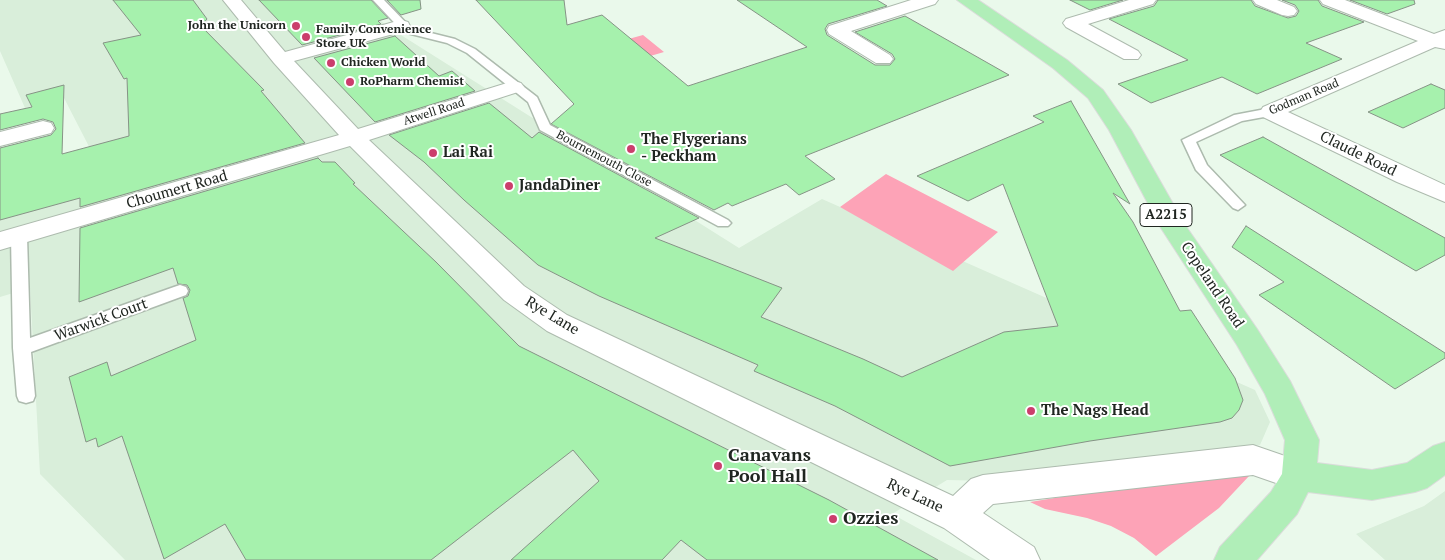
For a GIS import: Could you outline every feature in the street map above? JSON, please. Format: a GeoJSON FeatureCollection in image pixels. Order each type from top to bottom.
{"type":"FeatureCollection","features":[{"type":"Feature","properties":{"kind":"main road","name":"Copeland Road"},"geometry":{"type":"LineString","coordinates":[[966,0],[1082,81],[1096,94],[1110,112],[1174,228],[1279,390],[1302,440],[1299,476],[1284,503],[1233,560]]}},
{"type":"Feature","properties":{"kind":"main road"},"geometry":{"type":"LineString","coordinates":[[1299,476],[1372,485],[1415,477],[1445,456]]}},
{"type":"Feature","properties":{"kind":"street","name":"Rye Lane"},"geometry":{"type":"LineString","coordinates":[[232,0],[281,59],[354,138],[514,293],[557,323],[957,516],[1021,560]]}},
{"type":"Feature","properties":{"kind":"street"},"geometry":{"type":"LineString","coordinates":[[884,59],[836,30],[929,0]]}},
{"type":"Feature","properties":{"kind":"street"},"geometry":{"type":"LineString","coordinates":[[1131,55],[1072,23],[1147,0]]}},
{"type":"Feature","properties":{"kind":"street"},"geometry":{"type":"LineString","coordinates":[[1262,0],[1288,11]]}},
{"type":"Feature","properties":{"kind":"street"},"geometry":{"type":"LineString","coordinates":[[1329,0],[1442,41]]}},
{"type":"Feature","properties":{"kind":"street"},"geometry":{"type":"LineString","coordinates":[[281,59],[401,26]]}},
{"type":"Feature","properties":{"kind":"street","name":"Godman Road"},"geometry":{"type":"LineString","coordinates":[[1271,112],[1442,41]]}},
{"type":"Feature","properties":{"kind":"street","name":"Atwell Road"},"geometry":{"type":"LineString","coordinates":[[354,138],[514,87]]}},
{"type":"Feature","properties":{"kind":"street","name":"Claude Road"},"geometry":{"type":"LineString","coordinates":[[1271,112],[1405,177],[1445,194]]}},
{"type":"Feature","properties":{"kind":"street"},"geometry":{"type":"LineString","coordinates":[[0,139],[43,128]]}},
{"type":"Feature","properties":{"kind":"street","name":"Choumert Road"},"geometry":{"type":"LineString","coordinates":[[9,238],[354,138]]}},
{"type":"Feature","properties":{"kind":"street","name":"Rye Lane"},"geometry":{"type":"LineString","coordinates":[[957,516],[983,490],[1013,485],[1253,460],[1299,476]]}},
{"type":"Feature","properties":{"kind":"lane"},"geometry":{"type":"LineString","coordinates":[[378,0],[401,26]]}},
{"type":"Feature","properties":{"kind":"lane","name":"Bournemouth Close"},"geometry":{"type":"LineString","coordinates":[[401,26],[465,47],[533,100],[545,127],[723,223]]}},
{"type":"Feature","properties":{"kind":"lane","name":"Godman Road"},"geometry":{"type":"LineString","coordinates":[[1238,206],[1200,167],[1189,140],[1239,118],[1271,112]]}},
{"type":"Feature","properties":{"kind":"lane"},"geometry":{"type":"LineString","coordinates":[[9,238],[26,396]]}},
{"type":"Feature","properties":{"kind":"lane","name":"Warwick Court"},"geometry":{"type":"LineString","coordinates":[[22,348],[180,291]]}},
{"type":"Feature","properties":{"kind":"shaded area"},"geometry":{"type":"Polygon","coordinates":[[[0,0],[352,0],[393,30],[739,248],[822,199],[1255,390],[1270,422],[1260,445],[989,481],[947,480],[892,514],[976,560],[125,560],[40,474],[30,288],[0,297],[0,190],[98,164],[64,98],[25,108],[0,51],[0,0]]]}},
{"type":"Feature","properties":{"kind":"shaded area"},"geometry":{"type":"Polygon","coordinates":[[[643,35],[664,52],[616,66],[596,48],[643,35]]]}},
{"type":"Feature","properties":{"kind":"shaded area"},"geometry":{"type":"Polygon","coordinates":[[[886,174],[998,232],[953,271],[840,207],[886,174]]]}},
{"type":"Feature","properties":{"kind":"shaded area"},"geometry":{"type":"Polygon","coordinates":[[[1239,468],[1250,475],[1219,508],[1156,556],[1134,538],[1111,526],[1087,518],[1045,509],[1030,502],[1239,468]]]}},
{"type":"Feature","properties":{"kind":"shaded area"},"geometry":{"type":"Polygon","coordinates":[[[1445,491],[1445,560],[1385,560],[1356,534],[1424,506],[1445,491]]]}},
{"type":"Feature","properties":{"kind":"building"},"geometry":{"type":"Polygon","coordinates":[[[113,0],[193,0],[207,19],[201,26],[264,90],[261,91],[305,143],[80,207],[80,198],[0,220],[0,148],[51,135],[56,129],[53,122],[43,119],[0,130],[0,114],[32,107],[26,95],[64,85],[62,154],[129,136],[127,78],[124,79],[103,43],[141,35],[113,0]]]}},
{"type":"Feature","properties":{"kind":"building"},"geometry":{"type":"Polygon","coordinates":[[[259,0],[371,0],[388,18],[378,21],[381,24],[302,45],[259,0]]]}},
{"type":"Feature","properties":{"kind":"building"},"geometry":{"type":"Polygon","coordinates":[[[387,0],[420,0],[421,9],[401,15],[387,0]]]}},
{"type":"Feature","properties":{"kind":"building"},"geometry":{"type":"Polygon","coordinates":[[[476,0],[564,0],[567,25],[602,15],[688,86],[807,47],[737,0],[877,0],[887,6],[828,24],[825,29],[827,35],[875,65],[890,65],[895,59],[892,54],[855,32],[905,16],[1009,75],[805,156],[835,179],[799,195],[786,184],[732,206],[728,203],[714,210],[551,124],[574,104],[476,0]]]}},
{"type":"Feature","properties":{"kind":"building"},"geometry":{"type":"Polygon","coordinates":[[[1070,0],[1123,0],[1090,10],[1070,0]]]}},
{"type":"Feature","properties":{"kind":"building"},"geometry":{"type":"Polygon","coordinates":[[[1158,0],[1251,0],[1255,6],[1288,18],[1296,16],[1299,11],[1295,5],[1282,0],[1318,0],[1322,6],[1364,22],[1306,43],[1342,59],[1257,94],[1222,77],[1151,103],[1118,84],[1188,60],[1109,19],[1154,6],[1158,0]]]}},
{"type":"Feature","properties":{"kind":"building"},"geometry":{"type":"Polygon","coordinates":[[[1350,0],[1414,0],[1415,4],[1387,14],[1350,0]]]}},
{"type":"Feature","properties":{"kind":"building"},"geometry":{"type":"Polygon","coordinates":[[[395,36],[439,76],[452,71],[475,91],[375,122],[314,58],[395,36]]]}},
{"type":"Feature","properties":{"kind":"building"},"geometry":{"type":"Polygon","coordinates":[[[1431,84],[1445,90],[1445,108],[1403,128],[1368,112],[1431,84]]]}},
{"type":"Feature","properties":{"kind":"building"},"geometry":{"type":"Polygon","coordinates":[[[1071,101],[1130,204],[1113,193],[1133,222],[1180,311],[1191,310],[1235,378],[1243,400],[1239,410],[1232,418],[1220,422],[1090,441],[950,466],[835,406],[754,371],[758,365],[599,296],[538,265],[424,162],[389,135],[489,103],[532,138],[539,132],[699,218],[655,238],[782,288],[761,317],[902,377],[1004,332],[1058,326],[1003,184],[968,201],[917,176],[1044,122],[1033,116],[1071,101]]]}},
{"type":"Feature","properties":{"kind":"building"},"geometry":{"type":"Polygon","coordinates":[[[1263,137],[1445,238],[1445,255],[1416,271],[1220,155],[1263,137]]]}},
{"type":"Feature","properties":{"kind":"building"},"geometry":{"type":"Polygon","coordinates":[[[318,158],[322,162],[335,162],[355,183],[353,184],[436,262],[519,346],[829,500],[938,560],[707,560],[681,540],[662,560],[511,560],[599,481],[573,450],[431,560],[246,560],[225,524],[164,559],[122,436],[98,447],[96,438],[86,442],[69,377],[107,362],[111,376],[196,340],[183,298],[188,296],[190,290],[187,285],[178,284],[173,268],[79,302],[80,228],[318,158]]]}},
{"type":"Feature","properties":{"kind":"building"},"geometry":{"type":"Polygon","coordinates":[[[1246,226],[1445,353],[1445,358],[1395,389],[1259,295],[1284,282],[1232,247],[1246,226]]]}},
{"type":"Feature","properties":{"kind":"place","name":"John the Unicorn"},"geometry":{"type":"Point","coordinates":[296,26]}},
{"type":"Feature","properties":{"kind":"place","name":"Family Convenience Store UK"},"geometry":{"type":"Point","coordinates":[306,37]}},
{"type":"Feature","properties":{"kind":"place","name":"Chicken World"},"geometry":{"type":"Point","coordinates":[331,63]}},
{"type":"Feature","properties":{"kind":"place","name":"RoPharm Chemist"},"geometry":{"type":"Point","coordinates":[350,82]}},
{"type":"Feature","properties":{"kind":"place","name":"The Flygerians - Peckham"},"geometry":{"type":"Point","coordinates":[631,149]}},
{"type":"Feature","properties":{"kind":"place","name":"Lai Rai"},"geometry":{"type":"Point","coordinates":[433,153]}},
{"type":"Feature","properties":{"kind":"place","name":"JandaDiner"},"geometry":{"type":"Point","coordinates":[509,186]}},
{"type":"Feature","properties":{"kind":"place","name":"The Nags Head"},"geometry":{"type":"Point","coordinates":[1031,411]}},
{"type":"Feature","properties":{"kind":"place","name":"Canavans Pool Hall"},"geometry":{"type":"Point","coordinates":[718,466]}},
{"type":"Feature","properties":{"kind":"place","name":"Ozzies"},"geometry":{"type":"Point","coordinates":[833,519]}}]}
